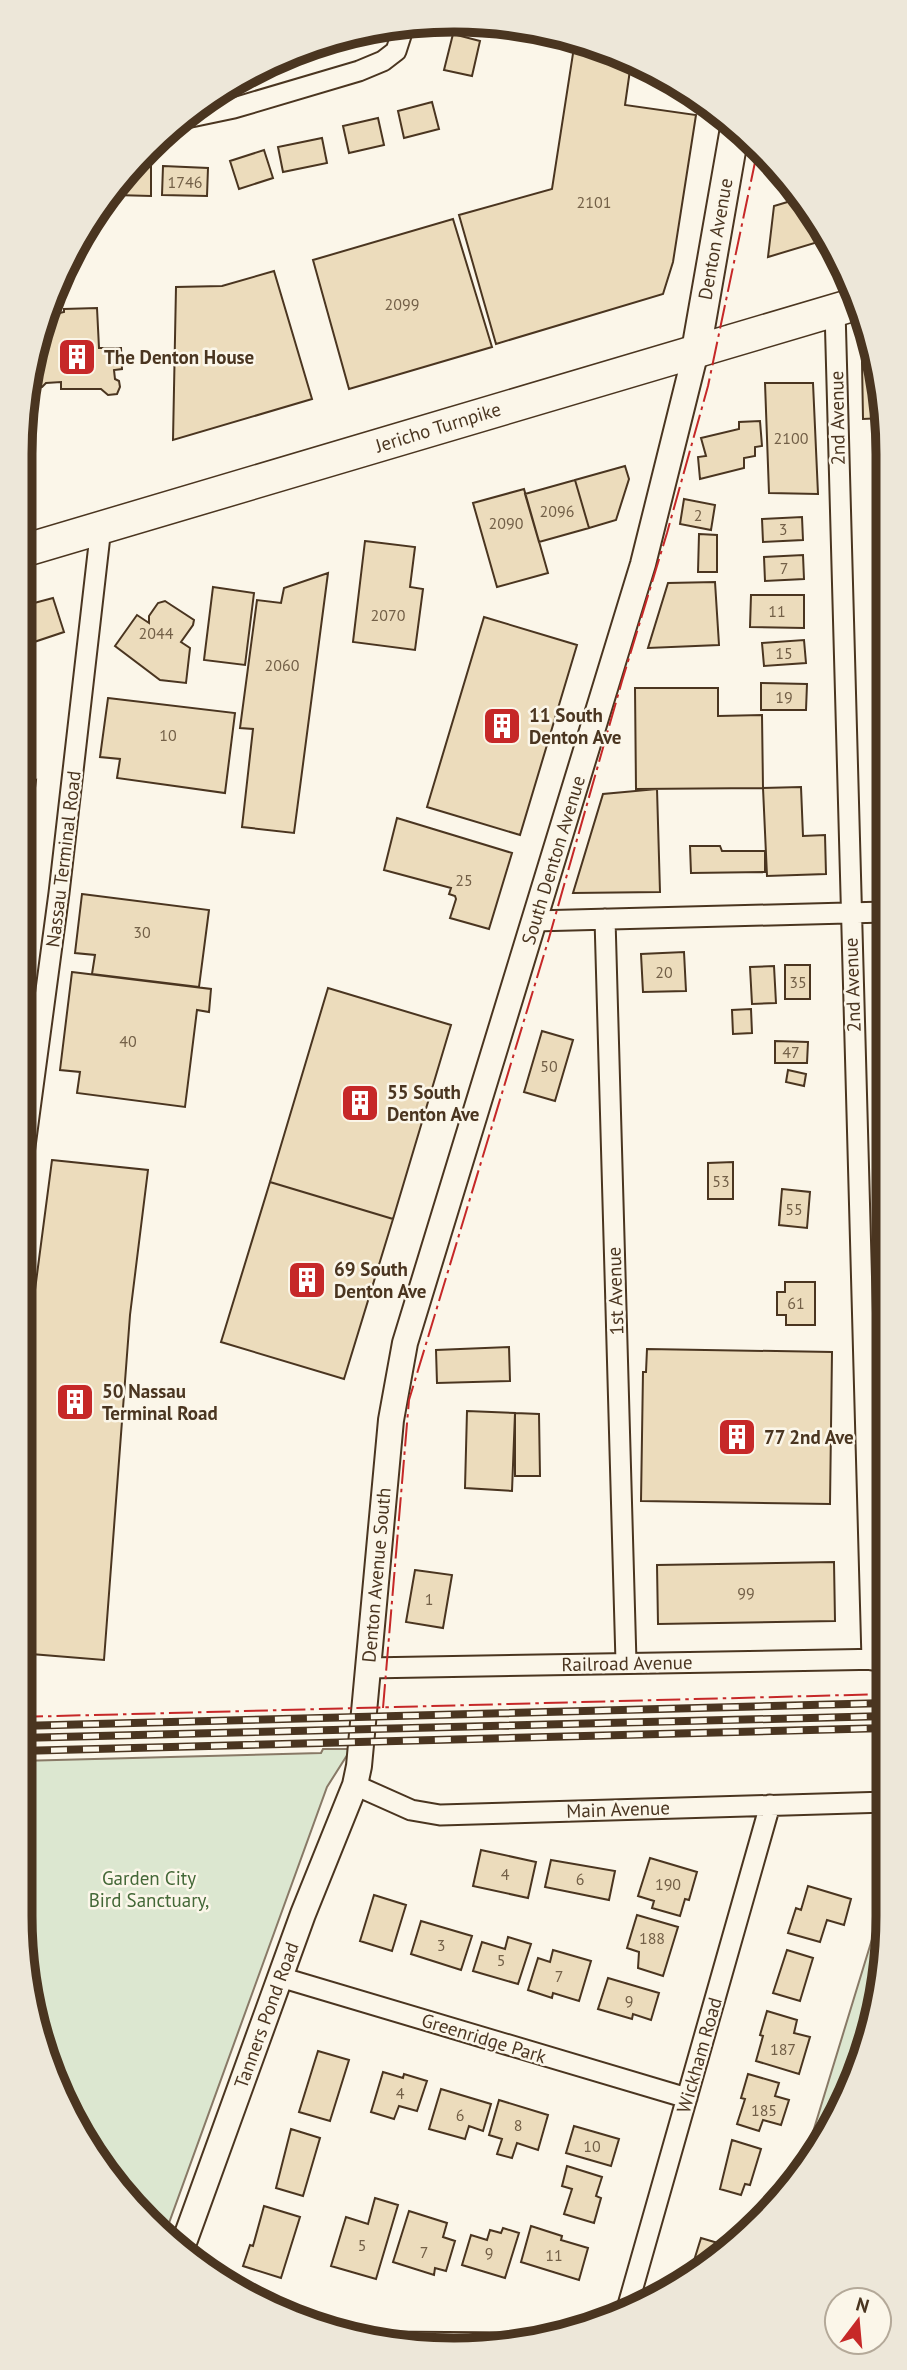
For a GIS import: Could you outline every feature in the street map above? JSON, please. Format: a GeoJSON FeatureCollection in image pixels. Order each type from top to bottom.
{"type":"FeatureCollection","features":[{"type":"Feature","properties":{"kind":"main road","name":"Denton Avenue"},"geometry":{"type":"LineString","coordinates":[[696,351],[733,137]]}},
{"type":"Feature","properties":{"kind":"main road","name":"Jericho Turnpike"},"geometry":{"type":"LineString","coordinates":[[32,547],[845,307]]}},
{"type":"Feature","properties":{"kind":"street"},"geometry":{"type":"LineString","coordinates":[[204,114],[259,101],[359,71],[383,61],[396,51],[401,35]]}},
{"type":"Feature","properties":{"kind":"street","name":"2nd Avenue"},"geometry":{"type":"LineString","coordinates":[[845,307],[850,913],[876,1582]]}},
{"type":"Feature","properties":{"kind":"street","name":"South Denton Avenue"},"geometry":{"type":"LineString","coordinates":[[401,1366],[405,1343],[478,1097],[643,564],[696,351]]}},
{"type":"Feature","properties":{"kind":"street","name":"Nassau Terminal Road"},"geometry":{"type":"LineString","coordinates":[[32,1037],[59,893],[102,527]]}},
{"type":"Feature","properties":{"kind":"street"},"geometry":{"type":"LineString","coordinates":[[534,921],[876,912]]}},
{"type":"Feature","properties":{"kind":"street","name":"1st Avenue"},"geometry":{"type":"LineString","coordinates":[[605,919],[626,1662]]}},
{"type":"Feature","properties":{"kind":"street","name":"Denton Avenue South"},"geometry":{"type":"LineString","coordinates":[[355,1785],[359,1766],[392,1411],[401,1366]]}},
{"type":"Feature","properties":{"kind":"street","name":"Railroad Avenue"},"geometry":{"type":"LineString","coordinates":[[367,1668],[876,1659]]}},
{"type":"Feature","properties":{"kind":"street","name":"Main Avenue"},"geometry":{"type":"LineString","coordinates":[[355,1785],[411,1810],[440,1815],[876,1802]]}},
{"type":"Feature","properties":{"kind":"street","name":"Tanners Pond Road"},"geometry":{"type":"LineString","coordinates":[[184,2241],[303,1914],[355,1785]]}},
{"type":"Feature","properties":{"kind":"street","name":"Wickham Road"},"geometry":{"type":"LineString","coordinates":[[630,2300],[770,1805]]}},
{"type":"Feature","properties":{"kind":"street","name":"Greenridge Park"},"geometry":{"type":"LineString","coordinates":[[280,1977],[687,2098]]}},
{"type":"Feature","properties":{"kind":"green space","name":"Garden City Bird Sanctuary,"},"geometry":{"type":"Polygon","coordinates":[[[323,1749],[351,1749],[327,1787],[168,2227],[136,2195],[88,2128],[64,2078],[46,2026],[32,1944],[32,1761],[321,1753],[323,1749]]]}},
{"type":"Feature","properties":{"kind":"green space"},"geometry":{"type":"Polygon","coordinates":[[[876,1928],[872,1972],[861,2026],[832,2103],[810,2142],[876,1928]]]}},
{"type":"Feature","properties":{"kind":"building"},"geometry":{"type":"Polygon","coordinates":[[[453,34],[480,41],[472,76],[444,70],[453,34]]]}},
{"type":"Feature","properties":{"kind":"building"},"geometry":{"type":"Polygon","coordinates":[[[574,49],[630,71],[625,105],[696,115],[673,262],[663,294],[496,344],[459,215],[552,189],[574,49]]]}},
{"type":"Feature","properties":{"kind":"building"},"geometry":{"type":"Polygon","coordinates":[[[432,102],[439,129],[404,138],[398,111],[432,102]]]}},
{"type":"Feature","properties":{"kind":"building"},"geometry":{"type":"Polygon","coordinates":[[[378,118],[384,145],[349,153],[343,126],[378,118]]]}},
{"type":"Feature","properties":{"kind":"building"},"geometry":{"type":"Polygon","coordinates":[[[322,138],[327,163],[283,172],[278,147],[322,138]]]}},
{"type":"Feature","properties":{"kind":"building"},"geometry":{"type":"Polygon","coordinates":[[[264,150],[273,178],[239,189],[230,161],[264,150]]]}},
{"type":"Feature","properties":{"kind":"building"},"geometry":{"type":"Polygon","coordinates":[[[147,164],[151,164],[151,196],[120,195],[147,164]]]}},
{"type":"Feature","properties":{"kind":"building"},"geometry":{"type":"Polygon","coordinates":[[[163,166],[208,168],[207,196],[162,195],[163,166]]]}},
{"type":"Feature","properties":{"kind":"building"},"geometry":{"type":"Polygon","coordinates":[[[791,201],[818,242],[768,257],[774,206],[791,201]]]}},
{"type":"Feature","properties":{"kind":"building"},"geometry":{"type":"Polygon","coordinates":[[[453,219],[492,347],[349,389],[313,260],[453,219]]]}},
{"type":"Feature","properties":{"kind":"building"},"geometry":{"type":"Polygon","coordinates":[[[274,271],[312,399],[173,440],[176,287],[222,286],[274,271]]]}},
{"type":"Feature","properties":{"kind":"building","name":"The Denton House"},"geometry":{"type":"Polygon","coordinates":[[[97,308],[99,348],[121,348],[122,369],[114,370],[120,387],[117,394],[108,395],[101,389],[61,389],[61,382],[46,383],[37,388],[54,318],[56,314],[64,312],[64,309],[97,308]]]}},
{"type":"Feature","properties":{"kind":"building"},"geometry":{"type":"Polygon","coordinates":[[[865,361],[867,371],[874,418],[863,419],[862,362],[865,361]]]}},
{"type":"Feature","properties":{"kind":"building"},"geometry":{"type":"Polygon","coordinates":[[[765,383],[813,383],[818,494],[769,493],[765,383]]]}},
{"type":"Feature","properties":{"kind":"building"},"geometry":{"type":"Polygon","coordinates":[[[760,421],[762,446],[755,447],[755,456],[744,458],[744,468],[700,479],[698,457],[706,456],[701,438],[739,429],[739,422],[760,421]]]}},
{"type":"Feature","properties":{"kind":"building"},"geometry":{"type":"Polygon","coordinates":[[[625,466],[629,479],[616,520],[589,528],[575,480],[625,466]]]}},
{"type":"Feature","properties":{"kind":"building"},"geometry":{"type":"Polygon","coordinates":[[[575,480],[589,528],[539,542],[525,494],[575,480]]]}},
{"type":"Feature","properties":{"kind":"building"},"geometry":{"type":"Polygon","coordinates":[[[524,489],[548,573],[497,587],[473,503],[524,489]]]}},
{"type":"Feature","properties":{"kind":"building"},"geometry":{"type":"Polygon","coordinates":[[[684,499],[715,505],[711,530],[680,524],[684,499]]]}},
{"type":"Feature","properties":{"kind":"building"},"geometry":{"type":"Polygon","coordinates":[[[802,517],[803,540],[763,542],[762,519],[802,517]]]}},
{"type":"Feature","properties":{"kind":"building"},"geometry":{"type":"Polygon","coordinates":[[[699,534],[717,535],[717,572],[698,572],[699,534]]]}},
{"type":"Feature","properties":{"kind":"building"},"geometry":{"type":"Polygon","coordinates":[[[365,541],[415,547],[410,587],[423,589],[415,650],[353,642],[365,541]]]}},
{"type":"Feature","properties":{"kind":"building"},"geometry":{"type":"Polygon","coordinates":[[[803,555],[804,579],[765,581],[764,557],[803,555]]]}},
{"type":"Feature","properties":{"kind":"building"},"geometry":{"type":"Polygon","coordinates":[[[328,573],[294,833],[242,827],[253,729],[240,728],[257,600],[281,603],[284,588],[328,573]]]}},
{"type":"Feature","properties":{"kind":"building"},"geometry":{"type":"Polygon","coordinates":[[[715,582],[719,645],[648,648],[668,583],[715,582]]]}},
{"type":"Feature","properties":{"kind":"building"},"geometry":{"type":"Polygon","coordinates":[[[213,587],[254,593],[245,665],[204,660],[213,587]]]}},
{"type":"Feature","properties":{"kind":"building"},"geometry":{"type":"Polygon","coordinates":[[[751,595],[804,595],[804,628],[750,627],[751,595]]]}},
{"type":"Feature","properties":{"kind":"building"},"geometry":{"type":"Polygon","coordinates":[[[53,598],[64,632],[32,643],[32,604],[53,598]]]}},
{"type":"Feature","properties":{"kind":"building"},"geometry":{"type":"Polygon","coordinates":[[[165,601],[194,620],[181,642],[190,648],[186,683],[160,680],[115,646],[137,615],[149,623],[149,616],[158,603],[165,601]]]}},
{"type":"Feature","properties":{"kind":"building","name":"11 South Denton Ave"},"geometry":{"type":"Polygon","coordinates":[[[484,617],[577,645],[520,835],[427,807],[484,617]]]}},
{"type":"Feature","properties":{"kind":"building"},"geometry":{"type":"Polygon","coordinates":[[[804,640],[806,663],[764,666],[762,643],[804,640]]]}},
{"type":"Feature","properties":{"kind":"building"},"geometry":{"type":"Polygon","coordinates":[[[761,683],[807,684],[806,710],[761,710],[761,683]]]}},
{"type":"Feature","properties":{"kind":"building"},"geometry":{"type":"Polygon","coordinates":[[[635,688],[718,688],[718,716],[762,715],[763,788],[636,789],[635,688]]]}},
{"type":"Feature","properties":{"kind":"building"},"geometry":{"type":"Polygon","coordinates":[[[108,698],[235,713],[225,793],[117,778],[120,759],[100,757],[108,698]]]}},
{"type":"Feature","properties":{"kind":"building"},"geometry":{"type":"Polygon","coordinates":[[[36,780],[32,812],[32,781],[36,780]]]}},
{"type":"Feature","properties":{"kind":"building"},"geometry":{"type":"Polygon","coordinates":[[[801,787],[803,836],[825,835],[826,874],[767,876],[763,788],[801,787]]]}},
{"type":"Feature","properties":{"kind":"building"},"geometry":{"type":"Polygon","coordinates":[[[657,789],[660,892],[573,893],[603,794],[657,789]]]}},
{"type":"Feature","properties":{"kind":"building"},"geometry":{"type":"Polygon","coordinates":[[[397,818],[512,853],[489,929],[450,918],[456,899],[449,894],[451,888],[384,870],[397,818]]]}},
{"type":"Feature","properties":{"kind":"building"},"geometry":{"type":"Polygon","coordinates":[[[690,846],[720,846],[722,851],[765,851],[765,872],[691,873],[690,846]]]}},
{"type":"Feature","properties":{"kind":"building"},"geometry":{"type":"Polygon","coordinates":[[[82,894],[209,910],[199,987],[92,974],[95,955],[75,953],[82,894]]]}},
{"type":"Feature","properties":{"kind":"building"},"geometry":{"type":"Polygon","coordinates":[[[684,952],[686,991],[643,992],[641,954],[684,952]]]}},
{"type":"Feature","properties":{"kind":"building"},"geometry":{"type":"Polygon","coordinates":[[[785,965],[810,965],[810,999],[785,999],[785,965]]]}},
{"type":"Feature","properties":{"kind":"building"},"geometry":{"type":"Polygon","coordinates":[[[774,966],[776,1003],[752,1004],[750,967],[774,966]]]}},
{"type":"Feature","properties":{"kind":"building"},"geometry":{"type":"Polygon","coordinates":[[[72,972],[211,989],[209,1012],[197,1010],[185,1107],[77,1093],[80,1072],[60,1070],[72,972]]]}},
{"type":"Feature","properties":{"kind":"building","name":"55 South Denton Ave"},"geometry":{"type":"Polygon","coordinates":[[[328,988],[451,1025],[393,1219],[270,1182],[328,988]]]}},
{"type":"Feature","properties":{"kind":"building"},"geometry":{"type":"Polygon","coordinates":[[[751,1009],[752,1033],[733,1034],[732,1010],[751,1009]]]}},
{"type":"Feature","properties":{"kind":"building"},"geometry":{"type":"Polygon","coordinates":[[[542,1031],[573,1040],[555,1101],[524,1092],[542,1031]]]}},
{"type":"Feature","properties":{"kind":"building"},"geometry":{"type":"Polygon","coordinates":[[[775,1041],[808,1042],[807,1063],[775,1063],[775,1041]]]}},
{"type":"Feature","properties":{"kind":"building"},"geometry":{"type":"Polygon","coordinates":[[[788,1070],[806,1074],[804,1086],[786,1082],[788,1070]]]}},
{"type":"Feature","properties":{"kind":"building","name":"50 Nassau Terminal Road"},"geometry":{"type":"Polygon","coordinates":[[[52,1160],[148,1170],[130,1315],[104,1660],[32,1654],[33,1305],[52,1160]]]}},
{"type":"Feature","properties":{"kind":"building"},"geometry":{"type":"Polygon","coordinates":[[[733,1162],[733,1199],[708,1199],[708,1163],[733,1162]]]}},
{"type":"Feature","properties":{"kind":"building","name":"69 South Denton Ave"},"geometry":{"type":"Polygon","coordinates":[[[270,1182],[393,1219],[344,1379],[221,1342],[270,1182]]]}},
{"type":"Feature","properties":{"kind":"building"},"geometry":{"type":"Polygon","coordinates":[[[782,1189],[810,1192],[807,1228],[779,1225],[782,1189]]]}},
{"type":"Feature","properties":{"kind":"building"},"geometry":{"type":"Polygon","coordinates":[[[785,1282],[815,1282],[815,1325],[786,1325],[786,1315],[777,1315],[777,1292],[785,1292],[785,1282]]]}},
{"type":"Feature","properties":{"kind":"building"},"geometry":{"type":"Polygon","coordinates":[[[509,1347],[510,1381],[437,1383],[436,1350],[509,1347]]]}},
{"type":"Feature","properties":{"kind":"building","name":"77 2nd Ave"},"geometry":{"type":"Polygon","coordinates":[[[647,1349],[832,1352],[830,1504],[641,1501],[643,1372],[646,1372],[647,1349]]]}},
{"type":"Feature","properties":{"kind":"building"},"geometry":{"type":"Polygon","coordinates":[[[467,1411],[515,1413],[512,1491],[465,1488],[467,1411]]]}},
{"type":"Feature","properties":{"kind":"building"},"geometry":{"type":"Polygon","coordinates":[[[515,1413],[539,1414],[540,1476],[515,1476],[515,1413]]]}},
{"type":"Feature","properties":{"kind":"building"},"geometry":{"type":"Polygon","coordinates":[[[834,1562],[835,1621],[658,1624],[657,1565],[834,1562]]]}},
{"type":"Feature","properties":{"kind":"building"},"geometry":{"type":"Polygon","coordinates":[[[415,1570],[452,1575],[443,1628],[406,1622],[415,1570]]]}},
{"type":"Feature","properties":{"kind":"building"},"geometry":{"type":"Polygon","coordinates":[[[481,1850],[536,1862],[528,1898],[473,1886],[481,1850]]]}},
{"type":"Feature","properties":{"kind":"building"},"geometry":{"type":"Polygon","coordinates":[[[650,1858],[697,1872],[689,1900],[685,1899],[680,1916],[652,1908],[654,1901],[638,1896],[650,1858]]]}},
{"type":"Feature","properties":{"kind":"building"},"geometry":{"type":"Polygon","coordinates":[[[551,1860],[615,1871],[609,1900],[545,1887],[551,1860]]]}},
{"type":"Feature","properties":{"kind":"building"},"geometry":{"type":"Polygon","coordinates":[[[808,1886],[851,1899],[844,1925],[827,1920],[820,1942],[788,1933],[796,1908],[801,1910],[808,1886]]]}},
{"type":"Feature","properties":{"kind":"building"},"geometry":{"type":"Polygon","coordinates":[[[374,1895],[406,1905],[392,1951],[360,1941],[374,1895]]]}},
{"type":"Feature","properties":{"kind":"building"},"geometry":{"type":"Polygon","coordinates":[[[637,1915],[678,1927],[663,1976],[638,1968],[639,1952],[627,1948],[637,1915]]]}},
{"type":"Feature","properties":{"kind":"building"},"geometry":{"type":"Polygon","coordinates":[[[421,1921],[472,1936],[461,1970],[411,1954],[421,1921]]]}},
{"type":"Feature","properties":{"kind":"building"},"geometry":{"type":"Polygon","coordinates":[[[508,1937],[531,1944],[518,1984],[473,1971],[482,1942],[505,1949],[508,1937]]]}},
{"type":"Feature","properties":{"kind":"building"},"geometry":{"type":"Polygon","coordinates":[[[553,1950],[591,1961],[579,2001],[553,1993],[552,1998],[528,1990],[538,1958],[550,1962],[553,1950]]]}},
{"type":"Feature","properties":{"kind":"building"},"geometry":{"type":"Polygon","coordinates":[[[787,1950],[813,1958],[800,2001],[773,1993],[787,1950]]]}},
{"type":"Feature","properties":{"kind":"building"},"geometry":{"type":"Polygon","coordinates":[[[608,1978],[659,1993],[651,2020],[633,2014],[632,2019],[598,2009],[608,1978]]]}},
{"type":"Feature","properties":{"kind":"building"},"geometry":{"type":"Polygon","coordinates":[[[767,2011],[797,2020],[794,2033],[810,2037],[799,2074],[756,2061],[767,2011]]]}},
{"type":"Feature","properties":{"kind":"building"},"geometry":{"type":"Polygon","coordinates":[[[318,2051],[349,2060],[330,2121],[299,2112],[318,2051]]]}},
{"type":"Feature","properties":{"kind":"building"},"geometry":{"type":"Polygon","coordinates":[[[383,2072],[403,2078],[404,2074],[427,2081],[417,2111],[399,2106],[394,2119],[371,2112],[383,2072]]]}},
{"type":"Feature","properties":{"kind":"building"},"geometry":{"type":"Polygon","coordinates":[[[748,2074],[779,2083],[775,2096],[789,2100],[781,2125],[763,2120],[759,2131],[737,2124],[745,2099],[741,2098],[748,2074]]]}},
{"type":"Feature","properties":{"kind":"building"},"geometry":{"type":"Polygon","coordinates":[[[441,2089],[491,2104],[483,2131],[469,2126],[465,2139],[429,2129],[441,2089]]]}},
{"type":"Feature","properties":{"kind":"building"},"geometry":{"type":"Polygon","coordinates":[[[499,2100],[548,2115],[538,2150],[517,2143],[512,2158],[497,2154],[502,2139],[489,2135],[499,2100]]]}},
{"type":"Feature","properties":{"kind":"building"},"geometry":{"type":"Polygon","coordinates":[[[574,2126],[619,2139],[611,2166],[566,2153],[574,2126]]]}},
{"type":"Feature","properties":{"kind":"building"},"geometry":{"type":"Polygon","coordinates":[[[291,2129],[320,2138],[303,2196],[276,2188],[291,2129]]]}},
{"type":"Feature","properties":{"kind":"building"},"geometry":{"type":"Polygon","coordinates":[[[732,2140],[761,2149],[750,2185],[745,2184],[741,2195],[720,2189],[732,2140]]]}},
{"type":"Feature","properties":{"kind":"building"},"geometry":{"type":"Polygon","coordinates":[[[567,2166],[602,2177],[596,2196],[601,2198],[594,2223],[564,2214],[572,2189],[562,2186],[567,2166]]]}},
{"type":"Feature","properties":{"kind":"building"},"geometry":{"type":"Polygon","coordinates":[[[375,2198],[398,2205],[376,2279],[331,2266],[346,2217],[368,2224],[375,2198]]]}},
{"type":"Feature","properties":{"kind":"building"},"geometry":{"type":"Polygon","coordinates":[[[264,2206],[300,2217],[281,2278],[243,2266],[250,2245],[253,2246],[264,2206]]]}},
{"type":"Feature","properties":{"kind":"building"},"geometry":{"type":"Polygon","coordinates":[[[409,2211],[447,2223],[443,2237],[455,2241],[446,2271],[435,2268],[434,2275],[393,2262],[409,2211]]]}},
{"type":"Feature","properties":{"kind":"building"},"geometry":{"type":"Polygon","coordinates":[[[531,2226],[562,2236],[561,2240],[588,2248],[579,2280],[521,2262],[531,2226]]]}},
{"type":"Feature","properties":{"kind":"building"},"geometry":{"type":"Polygon","coordinates":[[[503,2228],[519,2233],[505,2278],[462,2265],[471,2235],[487,2240],[490,2230],[501,2233],[503,2228]]]}},
{"type":"Feature","properties":{"kind":"building"},"geometry":{"type":"Polygon","coordinates":[[[701,2238],[720,2244],[710,2251],[693,2263],[701,2238]]]}},
{"type":"Feature","properties":{"kind":"railway"},"geometry":{"type":"LineString","coordinates":[[32,1726],[876,1703]]}},
{"type":"Feature","properties":{"kind":"railway"},"geometry":{"type":"LineString","coordinates":[[32,1738],[876,1716]]}},
{"type":"Feature","properties":{"kind":"railway"},"geometry":{"type":"LineString","coordinates":[[32,1751],[876,1728]]}},
{"type":"Feature","properties":{"kind":"power"},"geometry":{"type":"LineString","coordinates":[[383,1708],[409,1400],[549,938],[667,533],[708,386],[756,159]]}},
{"type":"Feature","properties":{"kind":"power"},"geometry":{"type":"LineString","coordinates":[[32,1717],[876,1694]]}},
{"type":"Feature","properties":{"kind":"place","name":"The Denton House"},"geometry":{"type":"Point","coordinates":[77,357]}},
{"type":"Feature","properties":{"kind":"place","name":"11 South Denton Ave"},"geometry":{"type":"Point","coordinates":[502,726]}},
{"type":"Feature","properties":{"kind":"place","name":"55 South Denton Ave"},"geometry":{"type":"Point","coordinates":[360,1103]}},
{"type":"Feature","properties":{"kind":"place","name":"69 South Denton Ave"},"geometry":{"type":"Point","coordinates":[307,1280]}},
{"type":"Feature","properties":{"kind":"place","name":"50 Nassau Terminal Road"},"geometry":{"type":"Point","coordinates":[75,1402]}},
{"type":"Feature","properties":{"kind":"place","name":"77 2nd Ave"},"geometry":{"type":"Point","coordinates":[737,1437]}}]}
